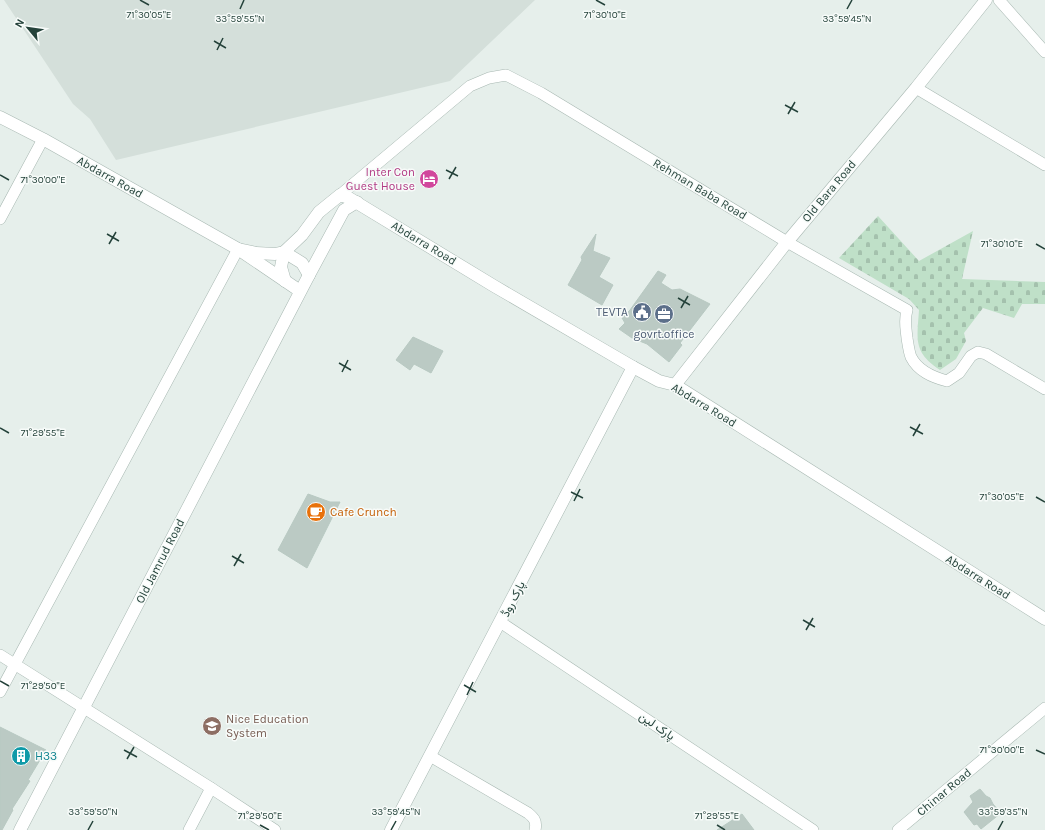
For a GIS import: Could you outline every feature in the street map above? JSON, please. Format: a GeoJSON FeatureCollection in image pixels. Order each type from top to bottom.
{"type":"FeatureCollection","features":[{"type":"Feature","properties":{"kind":"street","name":"Old Bara Road"},"geometry":{"type":"LineString","coordinates":[[675,385],[787,242],[916,88],[986,0]]}},
{"type":"Feature","properties":{"kind":"street"},"geometry":{"type":"LineString","coordinates":[[999,0],[1045,52]]}},
{"type":"Feature","properties":{"kind":"street","name":"Rehman Baba Road"},"geometry":{"type":"LineString","coordinates":[[340,195],[470,86],[489,78],[506,75],[541,93],[787,242],[907,310],[905,325],[911,356],[925,373],[934,378],[946,381],[959,373],[972,356],[978,352],[986,354],[1045,389]]}},
{"type":"Feature","properties":{"kind":"street"},"geometry":{"type":"LineString","coordinates":[[916,88],[1045,166]]}},
{"type":"Feature","properties":{"kind":"street","name":"Abdarra Road"},"geometry":{"type":"LineString","coordinates":[[0,117],[43,139],[238,249],[300,292]]}},
{"type":"Feature","properties":{"kind":"street"},"geometry":{"type":"LineString","coordinates":[[0,219],[43,139]]}},
{"type":"Feature","properties":{"kind":"street"},"geometry":{"type":"LineString","coordinates":[[0,692],[238,249],[256,253],[275,254],[284,252],[302,234],[319,212],[340,195],[357,202]]}},
{"type":"Feature","properties":{"kind":"street","name":"Abdarra Road"},"geometry":{"type":"LineString","coordinates":[[357,202],[494,286],[632,367],[659,381],[675,385],[1045,619]]}},
{"type":"Feature","properties":{"kind":"street","name":"Old Jamrud Road"},"geometry":{"type":"LineString","coordinates":[[20,830],[309,275],[344,210],[357,202]]}},
{"type":"Feature","properties":{"kind":"street"},"geometry":{"type":"LineString","coordinates":[[284,252],[302,263],[309,275]]}},
{"type":"Feature","properties":{"kind":"street"},"geometry":{"type":"LineString","coordinates":[[284,252],[282,267],[285,281]]}},
{"type":"Feature","properties":{"kind":"street","name":"پارک روڈ"},"geometry":{"type":"LineString","coordinates":[[391,830],[632,367]]}},
{"type":"Feature","properties":{"kind":"street","name":"پارک لین"},"geometry":{"type":"LineString","coordinates":[[500,622],[813,830]]}},
{"type":"Feature","properties":{"kind":"street"},"geometry":{"type":"LineString","coordinates":[[0,655],[275,830]]}},
{"type":"Feature","properties":{"kind":"street","name":"Chinar Road"},"geometry":{"type":"LineString","coordinates":[[898,830],[1045,708]]}},
{"type":"Feature","properties":{"kind":"street"},"geometry":{"type":"LineString","coordinates":[[430,756],[528,813],[534,818],[536,823],[535,830]]}},
{"type":"Feature","properties":{"kind":"street"},"geometry":{"type":"LineString","coordinates":[[189,830],[211,788]]}},
{"type":"Feature","properties":{"kind":"shaded area"},"geometry":{"type":"Polygon","coordinates":[[[4,0],[535,0],[450,81],[116,160],[90,119],[73,104],[4,0]]]}},
{"type":"Feature","properties":{"kind":"green space"},"geometry":{"type":"Polygon","coordinates":[[[878,216],[919,261],[973,231],[962,279],[1045,282],[1045,304],[1022,304],[1014,318],[983,308],[964,333],[966,341],[956,359],[940,370],[925,357],[921,351],[918,337],[919,310],[909,299],[839,258],[878,216]]]}},
{"type":"Feature","properties":{"kind":"building"},"geometry":{"type":"Polygon","coordinates":[[[596,234],[593,251],[610,258],[599,277],[613,285],[602,305],[568,285],[582,260],[581,257],[596,234]]]}},
{"type":"Feature","properties":{"kind":"building","name":"govrt.office"},"geometry":{"type":"Polygon","coordinates":[[[658,271],[666,275],[661,283],[672,290],[680,289],[710,304],[680,343],[682,345],[669,362],[647,344],[632,338],[619,329],[625,323],[622,318],[630,310],[658,271]]]}},
{"type":"Feature","properties":{"kind":"building"},"geometry":{"type":"Polygon","coordinates":[[[413,337],[443,351],[431,373],[414,364],[410,370],[396,360],[413,337]]]}},
{"type":"Feature","properties":{"kind":"building"},"geometry":{"type":"Polygon","coordinates":[[[308,494],[330,502],[340,502],[307,568],[278,550],[308,494]]]}},
{"type":"Feature","properties":{"kind":"building"},"geometry":{"type":"Polygon","coordinates":[[[0,727],[46,750],[28,780],[30,781],[12,809],[13,810],[2,830],[0,830],[0,727]]]}},
{"type":"Feature","properties":{"kind":"building"},"geometry":{"type":"Polygon","coordinates":[[[980,789],[990,798],[1001,813],[981,829],[977,824],[974,825],[964,812],[973,802],[970,796],[980,789]]]}},
{"type":"Feature","properties":{"kind":"building"},"geometry":{"type":"Polygon","coordinates":[[[742,814],[754,830],[717,830],[742,814]]]}},
{"type":"Feature","properties":{"kind":"place","name":"Inter Con Guest House"},"geometry":{"type":"Point","coordinates":[429,179]}},
{"type":"Feature","properties":{"kind":"place","name":"TEVTA"},"geometry":{"type":"Point","coordinates":[642,312]}},
{"type":"Feature","properties":{"kind":"place","name":"govrt.office"},"geometry":{"type":"Point","coordinates":[664,314]}},
{"type":"Feature","properties":{"kind":"place","name":"Cafe Crunch"},"geometry":{"type":"Point","coordinates":[316,512]}},
{"type":"Feature","properties":{"kind":"place","name":"Nice Education System"},"geometry":{"type":"Point","coordinates":[212,726]}},
{"type":"Feature","properties":{"kind":"place","name":"H33"},"geometry":{"type":"Point","coordinates":[21,756]}}]}
